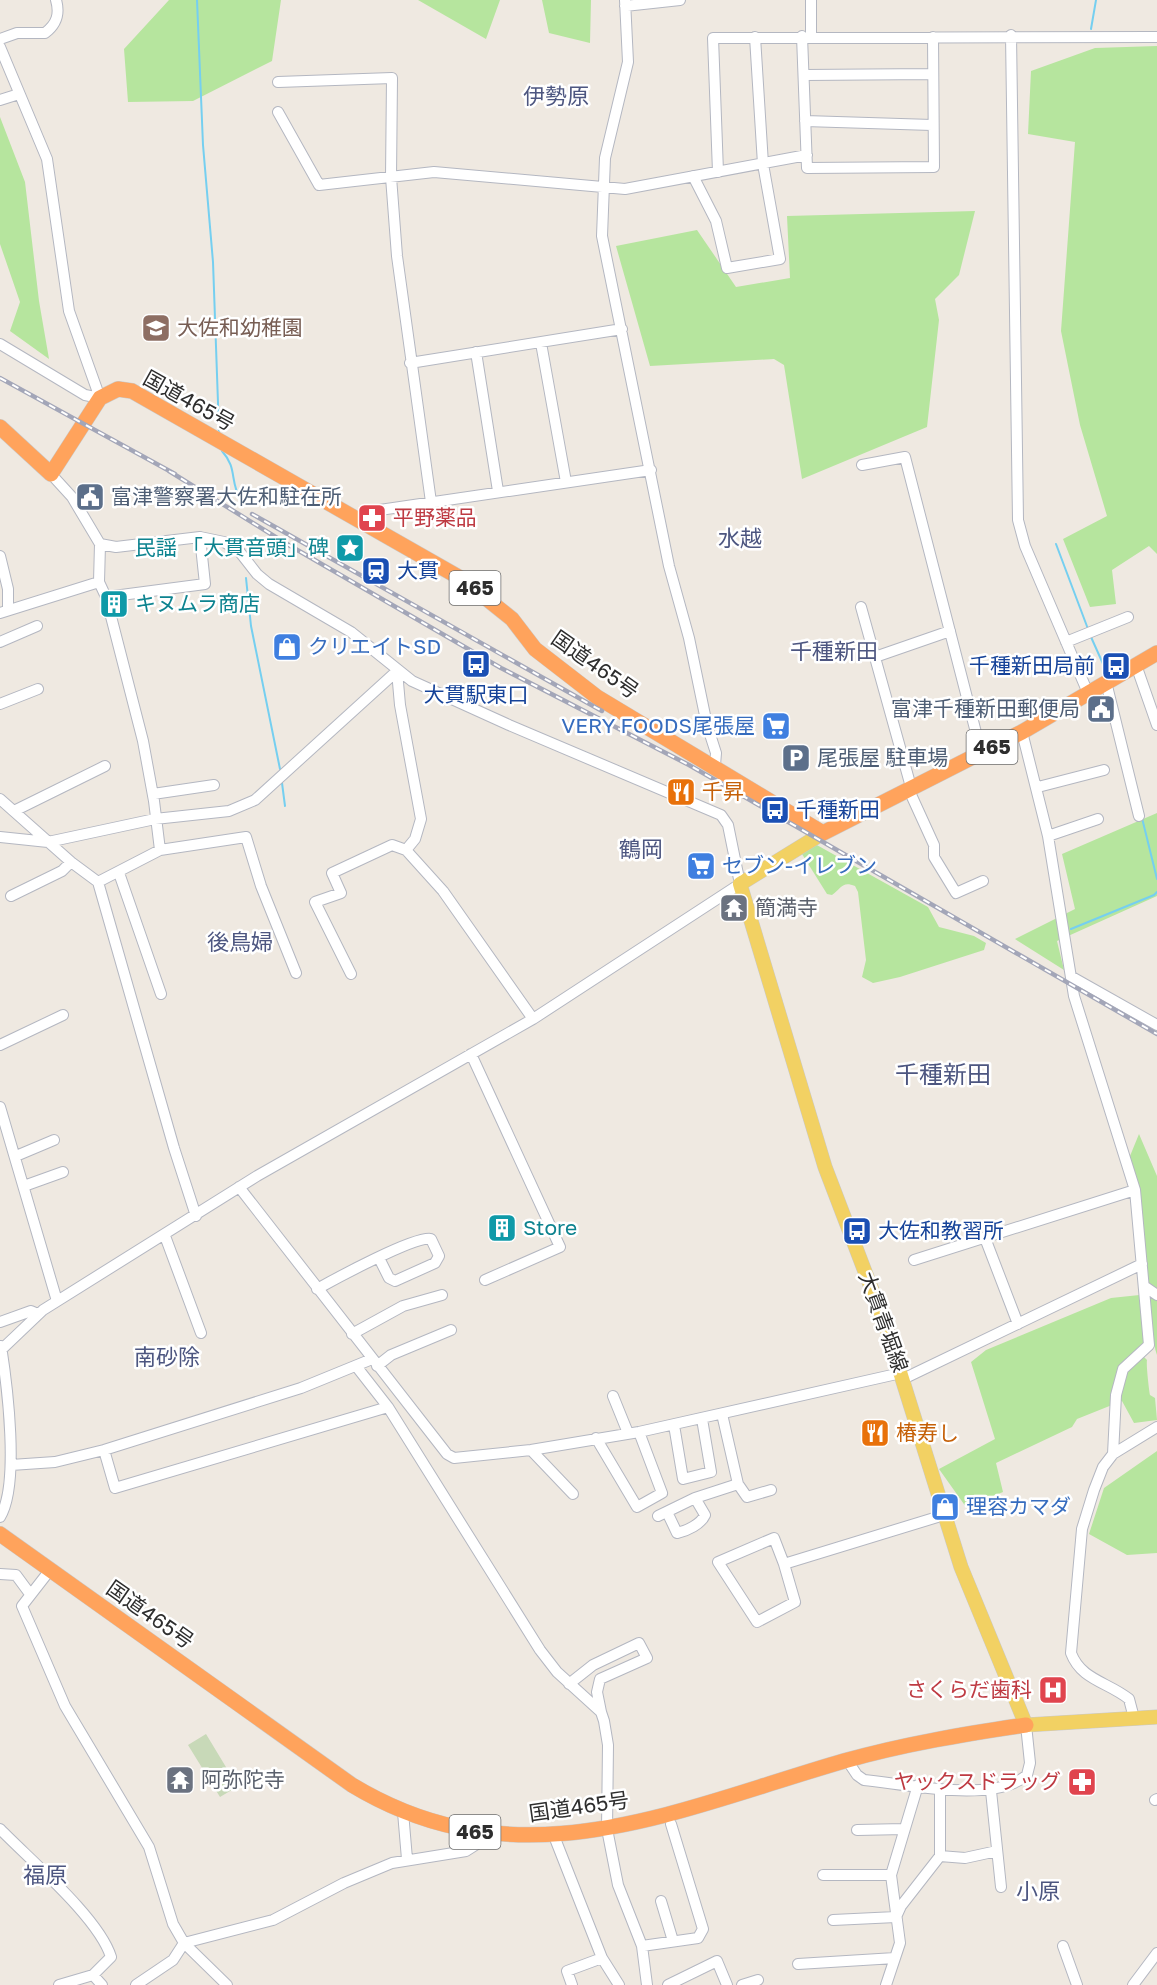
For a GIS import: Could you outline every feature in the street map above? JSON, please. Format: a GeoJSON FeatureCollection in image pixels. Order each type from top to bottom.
{"type":"FeatureCollection","features":[{"type":"Feature","properties":{"kind":"highway","name":"国道465号"},"geometry":{"type":"LineString","coordinates":[[100,398],[118,389],[132,391],[483,593],[512,619],[535,649],[597,697],[715,765],[731,779],[824,833]]}},
{"type":"Feature","properties":{"kind":"highway"},"geometry":{"type":"LineString","coordinates":[[0,427],[51,474],[100,398]]}},
{"type":"Feature","properties":{"kind":"highway","name":"465"},"geometry":{"type":"LineString","coordinates":[[824,833],[1022,732],[1157,653]]}},
{"type":"Feature","properties":{"kind":"highway","name":"国道465号"},"geometry":{"type":"LineString","coordinates":[[0,1534],[326,1767],[375,1798],[403,1812],[480,1833],[554,1836],[607,1829],[847,1760],[924,1741],[1026,1725]]}},
{"type":"Feature","properties":{"kind":"main road"},"geometry":{"type":"LineString","coordinates":[[740,884],[824,833]]}},
{"type":"Feature","properties":{"kind":"main road","name":"大貫青堀線"},"geometry":{"type":"LineString","coordinates":[[740,884],[825,1167],[902,1376],[961,1567],[1026,1725]]}},
{"type":"Feature","properties":{"kind":"main road"},"geometry":{"type":"LineString","coordinates":[[1026,1725],[1157,1717]]}},
{"type":"Feature","properties":{"kind":"street"},"geometry":{"type":"LineString","coordinates":[[0,39],[17,33],[45,33],[51,28],[58,13],[56,0]]}},
{"type":"Feature","properties":{"kind":"street"},"geometry":{"type":"LineString","coordinates":[[680,0],[625,3],[628,62],[607,150],[602,236],[669,566],[689,638],[707,725],[716,753],[715,765]]}},
{"type":"Feature","properties":{"kind":"street"},"geometry":{"type":"LineString","coordinates":[[811,0],[804,75],[807,168],[934,167],[933,37]]}},
{"type":"Feature","properties":{"kind":"street"},"geometry":{"type":"LineString","coordinates":[[1011,35],[1018,520],[1025,546],[1088,693]]}},
{"type":"Feature","properties":{"kind":"street"},"geometry":{"type":"LineString","coordinates":[[718,172],[713,38],[1011,35],[1157,37]]}},
{"type":"Feature","properties":{"kind":"street"},"geometry":{"type":"LineString","coordinates":[[693,176],[716,221],[727,268],[780,259],[763,164],[755,37]]}},
{"type":"Feature","properties":{"kind":"street"},"geometry":{"type":"LineString","coordinates":[[0,48],[52,174],[62,274],[69,311],[100,398],[85,396],[0,344]]}},
{"type":"Feature","properties":{"kind":"street"},"geometry":{"type":"LineString","coordinates":[[804,75],[933,74]]}},
{"type":"Feature","properties":{"kind":"street"},"geometry":{"type":"LineString","coordinates":[[278,82],[392,78],[391,177],[397,256],[431,502]]}},
{"type":"Feature","properties":{"kind":"street"},"geometry":{"type":"LineString","coordinates":[[0,100],[18,94]]}},
{"type":"Feature","properties":{"kind":"street"},"geometry":{"type":"LineString","coordinates":[[278,112],[319,185],[434,172],[604,189],[625,189],[807,155]]}},
{"type":"Feature","properties":{"kind":"street"},"geometry":{"type":"LineString","coordinates":[[805,121],[932,125]]}},
{"type":"Feature","properties":{"kind":"street"},"geometry":{"type":"LineString","coordinates":[[410,363],[622,329]]}},
{"type":"Feature","properties":{"kind":"street"},"geometry":{"type":"LineString","coordinates":[[541,343],[566,482]]}},
{"type":"Feature","properties":{"kind":"street"},"geometry":{"type":"LineString","coordinates":[[476,352],[498,491]]}},
{"type":"Feature","properties":{"kind":"street"},"geometry":{"type":"LineString","coordinates":[[862,465],[905,457],[981,752]]}},
{"type":"Feature","properties":{"kind":"street"},"geometry":{"type":"LineString","coordinates":[[357,519],[373,511],[651,470]]}},
{"type":"Feature","properties":{"kind":"street"},"geometry":{"type":"LineString","coordinates":[[51,474],[72,496],[100,544],[99,582],[106,597],[153,794],[159,850]]}},
{"type":"Feature","properties":{"kind":"street"},"geometry":{"type":"LineString","coordinates":[[0,1518],[7,1496],[11,1465],[0,1347],[38,1314],[165,1236],[239,1187],[533,1019],[740,884],[728,825],[721,815],[498,720],[397,671],[351,632],[269,584],[257,574],[239,551],[215,538],[200,537],[116,548],[100,544]]}},
{"type":"Feature","properties":{"kind":"street"},"geometry":{"type":"LineString","coordinates":[[106,597],[205,584],[200,537]]}},
{"type":"Feature","properties":{"kind":"street"},"geometry":{"type":"LineString","coordinates":[[0,556],[8,589],[4,611],[99,582]]}},
{"type":"Feature","properties":{"kind":"street"},"geometry":{"type":"LineString","coordinates":[[861,607],[910,788],[934,845],[934,857],[956,893],[983,881]]}},
{"type":"Feature","properties":{"kind":"street"},"geometry":{"type":"LineString","coordinates":[[1066,642],[1128,617]]}},
{"type":"Feature","properties":{"kind":"street"},"geometry":{"type":"LineString","coordinates":[[0,642],[37,626]]}},
{"type":"Feature","properties":{"kind":"street"},"geometry":{"type":"LineString","coordinates":[[875,657],[950,631]]}},
{"type":"Feature","properties":{"kind":"street"},"geometry":{"type":"LineString","coordinates":[[1136,665],[1157,725]]}},
{"type":"Feature","properties":{"kind":"street"},"geometry":{"type":"LineString","coordinates":[[0,837],[48,842],[155,819],[229,811],[255,800],[397,671]]}},
{"type":"Feature","properties":{"kind":"street"},"geometry":{"type":"LineString","coordinates":[[397,671],[400,705],[421,819],[416,839],[406,850]]}},
{"type":"Feature","properties":{"kind":"street"},"geometry":{"type":"LineString","coordinates":[[1106,682],[1139,816]]}},
{"type":"Feature","properties":{"kind":"street"},"geometry":{"type":"LineString","coordinates":[[0,704],[38,689]]}},
{"type":"Feature","properties":{"kind":"street"},"geometry":{"type":"LineString","coordinates":[[1022,732],[1038,787],[1084,1032],[1135,1190],[1149,1345],[1123,1369],[1116,1395],[1113,1454]]}},
{"type":"Feature","properties":{"kind":"street"},"geometry":{"type":"LineString","coordinates":[[14,811],[105,766]]}},
{"type":"Feature","properties":{"kind":"street"},"geometry":{"type":"LineString","coordinates":[[1038,787],[1104,770]]}},
{"type":"Feature","properties":{"kind":"street"},"geometry":{"type":"LineString","coordinates":[[153,794],[214,785]]}},
{"type":"Feature","properties":{"kind":"street"},"geometry":{"type":"LineString","coordinates":[[0,799],[71,862],[98,882],[174,1148],[196,1216]]}},
{"type":"Feature","properties":{"kind":"street"},"geometry":{"type":"LineString","coordinates":[[1048,836],[1098,819]]}},
{"type":"Feature","properties":{"kind":"street"},"geometry":{"type":"LineString","coordinates":[[98,882],[159,850],[246,837],[261,886],[296,973]]}},
{"type":"Feature","properties":{"kind":"street"},"geometry":{"type":"LineString","coordinates":[[351,974],[315,902],[340,893],[332,873],[392,845],[406,850],[443,891],[533,1019]]}},
{"type":"Feature","properties":{"kind":"street"},"geometry":{"type":"LineString","coordinates":[[11,896],[62,871],[71,862]]}},
{"type":"Feature","properties":{"kind":"street"},"geometry":{"type":"LineString","coordinates":[[119,873],[161,994]]}},
{"type":"Feature","properties":{"kind":"street"},"geometry":{"type":"LineString","coordinates":[[1072,977],[1157,1025]]}},
{"type":"Feature","properties":{"kind":"street"},"geometry":{"type":"LineString","coordinates":[[0,1045],[63,1015]]}},
{"type":"Feature","properties":{"kind":"street"},"geometry":{"type":"LineString","coordinates":[[471,1054],[560,1247],[485,1280]]}},
{"type":"Feature","properties":{"kind":"street"},"geometry":{"type":"LineString","coordinates":[[0,1107],[57,1301]]}},
{"type":"Feature","properties":{"kind":"street"},"geometry":{"type":"LineString","coordinates":[[16,1156],[54,1140]]}},
{"type":"Feature","properties":{"kind":"street"},"geometry":{"type":"LineString","coordinates":[[24,1186],[63,1172]]}},
{"type":"Feature","properties":{"kind":"street"},"geometry":{"type":"LineString","coordinates":[[239,1187],[447,1454],[463,1459],[634,1433],[902,1376],[1018,1324],[1142,1264]]}},
{"type":"Feature","properties":{"kind":"street"},"geometry":{"type":"LineString","coordinates":[[914,1260],[1135,1190]]}},
{"type":"Feature","properties":{"kind":"street"},"geometry":{"type":"LineString","coordinates":[[165,1236],[201,1333]]}},
{"type":"Feature","properties":{"kind":"street"},"geometry":{"type":"LineString","coordinates":[[317,1289],[379,1258],[426,1238],[431,1239],[439,1256],[435,1263],[395,1281],[389,1278],[379,1258]]}},
{"type":"Feature","properties":{"kind":"street"},"geometry":{"type":"LineString","coordinates":[[985,1238],[1018,1324]]}},
{"type":"Feature","properties":{"kind":"street"},"geometry":{"type":"LineString","coordinates":[[1144,1286],[1157,1294]]}},
{"type":"Feature","properties":{"kind":"street"},"geometry":{"type":"LineString","coordinates":[[352,1334],[403,1306],[441,1295]]}},
{"type":"Feature","properties":{"kind":"street"},"geometry":{"type":"LineString","coordinates":[[0,1322],[31,1311],[38,1314]]}},
{"type":"Feature","properties":{"kind":"street"},"geometry":{"type":"LineString","coordinates":[[11,1465],[55,1462],[104,1449],[301,1388],[356,1366],[375,1362],[451,1330]]}},
{"type":"Feature","properties":{"kind":"street"},"geometry":{"type":"LineString","coordinates":[[356,1366],[388,1407],[540,1650],[569,1684],[601,1712]]}},
{"type":"Feature","properties":{"kind":"street"},"geometry":{"type":"LineString","coordinates":[[596,1438],[637,1507],[662,1493],[634,1433],[612,1396]]}},
{"type":"Feature","properties":{"kind":"street"},"geometry":{"type":"LineString","coordinates":[[104,1449],[115,1488],[388,1407]]}},
{"type":"Feature","properties":{"kind":"street"},"geometry":{"type":"LineString","coordinates":[[722,1414],[738,1484],[747,1497],[771,1490]]}},
{"type":"Feature","properties":{"kind":"street"},"geometry":{"type":"LineString","coordinates":[[674,1425],[683,1479],[711,1472],[702,1419]]}},
{"type":"Feature","properties":{"kind":"street"},"geometry":{"type":"LineString","coordinates":[[1134,1718],[1128,1699],[1086,1675],[1076,1666],[1071,1653],[1082,1529],[1094,1490],[1103,1467],[1113,1454],[1157,1427]]}},
{"type":"Feature","properties":{"kind":"street"},"geometry":{"type":"LineString","coordinates":[[531,1450],[573,1494]]}},
{"type":"Feature","properties":{"kind":"street"},"geometry":{"type":"LineString","coordinates":[[695,1498],[705,1515],[703,1520],[678,1533],[662,1514],[695,1498],[738,1484]]}},
{"type":"Feature","properties":{"kind":"street"},"geometry":{"type":"LineString","coordinates":[[784,1564],[944,1515]]}},
{"type":"Feature","properties":{"kind":"street"},"geometry":{"type":"LineString","coordinates":[[774,1538],[784,1564],[795,1602],[757,1622],[718,1562],[774,1538]]}},
{"type":"Feature","properties":{"kind":"street"},"geometry":{"type":"LineString","coordinates":[[50,1570],[22,1606],[65,1706],[149,1847],[173,1923],[184,1943],[227,1985]]}},
{"type":"Feature","properties":{"kind":"street"},"geometry":{"type":"LineString","coordinates":[[0,1574],[15,1575],[30,1594]]}},
{"type":"Feature","properties":{"kind":"street"},"geometry":{"type":"LineString","coordinates":[[569,1684],[592,1665],[639,1643],[647,1658],[600,1679],[597,1692],[608,1745],[607,1829],[618,1885],[642,1946],[647,1985]]}},
{"type":"Feature","properties":{"kind":"street"},"geometry":{"type":"LineString","coordinates":[[847,1760],[856,1775],[864,1780],[940,1789],[991,1791],[1023,1779],[1030,1770],[1026,1725]]}},
{"type":"Feature","properties":{"kind":"street"},"geometry":{"type":"LineString","coordinates":[[886,1985],[900,1943],[891,1875],[918,1785]]}},
{"type":"Feature","properties":{"kind":"street"},"geometry":{"type":"LineString","coordinates":[[896,1917],[901,1906],[940,1856],[940,1789]]}},
{"type":"Feature","properties":{"kind":"street"},"geometry":{"type":"LineString","coordinates":[[991,1791],[1001,1887]]}},
{"type":"Feature","properties":{"kind":"street"},"geometry":{"type":"LineString","coordinates":[[403,1812],[407,1859]]}},
{"type":"Feature","properties":{"kind":"street"},"geometry":{"type":"LineString","coordinates":[[642,1946],[698,1938],[703,1929],[671,1824]]}},
{"type":"Feature","properties":{"kind":"street"},"geometry":{"type":"LineString","coordinates":[[0,1829],[86,1916],[107,1944],[111,1957],[93,1975],[59,1985]]}},
{"type":"Feature","properties":{"kind":"street"},"geometry":{"type":"LineString","coordinates":[[857,1830],[904,1829]]}},
{"type":"Feature","properties":{"kind":"street"},"geometry":{"type":"LineString","coordinates":[[136,1985],[173,1960],[184,1943],[273,1920],[344,1883],[407,1859],[466,1851],[477,1844],[480,1833]]}},
{"type":"Feature","properties":{"kind":"street"},"geometry":{"type":"LineString","coordinates":[[554,1836],[602,1958],[619,1985]]}},
{"type":"Feature","properties":{"kind":"street"},"geometry":{"type":"LineString","coordinates":[[940,1856],[965,1858],[997,1851]]}},
{"type":"Feature","properties":{"kind":"street"},"geometry":{"type":"LineString","coordinates":[[823,1875],[891,1875]]}},
{"type":"Feature","properties":{"kind":"street"},"geometry":{"type":"LineString","coordinates":[[661,1901],[673,1941]]}},
{"type":"Feature","properties":{"kind":"street"},"geometry":{"type":"LineString","coordinates":[[833,1920],[896,1917]]}},
{"type":"Feature","properties":{"kind":"street"},"geometry":{"type":"LineString","coordinates":[[1063,1946],[1077,1985]]}},
{"type":"Feature","properties":{"kind":"street"},"geometry":{"type":"LineString","coordinates":[[1132,1985],[1157,1953]]}},
{"type":"Feature","properties":{"kind":"street"},"geometry":{"type":"LineString","coordinates":[[572,1985],[567,1971],[602,1958]]}},
{"type":"Feature","properties":{"kind":"street"},"geometry":{"type":"LineString","coordinates":[[798,1964],[895,1958]]}},
{"type":"Feature","properties":{"kind":"street"},"geometry":{"type":"LineString","coordinates":[[668,1985],[717,1961],[727,1985]]}},
{"type":"Feature","properties":{"kind":"street"},"geometry":{"type":"LineString","coordinates":[[93,1975],[102,1985]]}},
{"type":"Feature","properties":{"kind":"street"},"geometry":{"type":"LineString","coordinates":[[742,1985],[758,1980]]}},
{"type":"Feature","properties":{"kind":"green space"},"geometry":{"type":"Polygon","coordinates":[[[169,0],[281,0],[272,61],[193,101],[128,102],[124,49],[169,0]]]}},
{"type":"Feature","properties":{"kind":"green space"},"geometry":{"type":"Polygon","coordinates":[[[418,0],[500,0],[486,39],[418,0]]]}},
{"type":"Feature","properties":{"kind":"green space"},"geometry":{"type":"Polygon","coordinates":[[[542,0],[591,0],[590,43],[549,33],[542,0]]]}},
{"type":"Feature","properties":{"kind":"green space"},"geometry":{"type":"Polygon","coordinates":[[[1157,46],[1157,554],[1149,546],[1112,570],[1116,604],[1090,607],[1063,539],[1107,516],[1080,425],[1061,331],[1075,142],[1028,134],[1031,71],[1095,48],[1157,46]]]}},
{"type":"Feature","properties":{"kind":"green space"},"geometry":{"type":"Polygon","coordinates":[[[0,117],[25,182],[39,301],[49,359],[10,331],[20,302],[0,244],[0,117]]]}},
{"type":"Feature","properties":{"kind":"green space"},"geometry":{"type":"Polygon","coordinates":[[[975,211],[959,275],[935,299],[939,320],[927,427],[802,479],[784,365],[774,359],[650,366],[616,246],[697,230],[736,287],[790,278],[787,216],[975,211]]]}},
{"type":"Feature","properties":{"kind":"green space"},"geometry":{"type":"Polygon","coordinates":[[[1157,813],[1157,896],[1057,941],[1064,970],[1015,939],[1075,909],[1062,854],[1157,813]]]}},
{"type":"Feature","properties":{"kind":"green space"},"geometry":{"type":"Polygon","coordinates":[[[815,844],[928,907],[939,927],[974,936],[986,943],[984,950],[900,977],[873,983],[862,977],[866,960],[858,892],[855,886],[847,884],[832,895],[827,894],[802,854],[815,844]]]}},
{"type":"Feature","properties":{"kind":"green space"},"geometry":{"type":"Polygon","coordinates":[[[1139,1134],[1157,1176],[1157,1355],[1149,1314],[1143,1356],[1147,1360],[1150,1395],[1155,1398],[1157,1420],[1134,1423],[1122,1401],[1077,1419],[1072,1427],[996,1463],[1003,1492],[966,1507],[939,1469],[995,1439],[971,1362],[986,1350],[1111,1298],[1149,1294],[1130,1156],[1139,1134]]]}},
{"type":"Feature","properties":{"kind":"green space"},"geometry":{"type":"Polygon","coordinates":[[[1157,1451],[1157,1553],[1127,1555],[1089,1534],[1104,1488],[1157,1451]]]}},
{"type":"Feature","properties":{"kind":"green space"},"geometry":{"type":"Polygon","coordinates":[[[206,1734],[232,1777],[240,1773],[245,1782],[220,1797],[188,1745],[206,1734]]]}},
{"type":"Feature","properties":{"kind":"waterway"},"geometry":{"type":"LineString","coordinates":[[197,0],[203,145],[213,262],[219,431]]}},
{"type":"Feature","properties":{"kind":"waterway"},"geometry":{"type":"LineString","coordinates":[[1091,29],[1096,0]]}},
{"type":"Feature","properties":{"kind":"waterway"},"geometry":{"type":"LineString","coordinates":[[222,451],[230,463],[237,494],[241,501]]}},
{"type":"Feature","properties":{"kind":"waterway"},"geometry":{"type":"LineString","coordinates":[[1056,544],[1088,629]]}},
{"type":"Feature","properties":{"kind":"waterway"},"geometry":{"type":"LineString","coordinates":[[246,578],[251,626],[280,769]]}},
{"type":"Feature","properties":{"kind":"waterway"},"geometry":{"type":"LineString","coordinates":[[1091,637],[1108,675]]}},
{"type":"Feature","properties":{"kind":"waterway"},"geometry":{"type":"LineString","coordinates":[[282,783],[285,806]]}},
{"type":"Feature","properties":{"kind":"waterway"},"geometry":{"type":"LineString","coordinates":[[1142,818],[1157,879]]}},
{"type":"Feature","properties":{"kind":"waterway"},"geometry":{"type":"LineString","coordinates":[[1071,929],[1157,892]]}},
{"type":"Feature","properties":{"kind":"railway"},"geometry":{"type":"LineString","coordinates":[[0,378],[175,474]]}},
{"type":"Feature","properties":{"kind":"railway"},"geometry":{"type":"LineString","coordinates":[[169,471],[287,544],[501,668],[689,765],[1157,1034]]}},
{"type":"Feature","properties":{"kind":"railway"},"geometry":{"type":"LineString","coordinates":[[252,514],[602,711]]}},
{"type":"Feature","properties":{"kind":"place","name":"大佐和幼稚園"},"geometry":{"type":"Point","coordinates":[156,328]}},
{"type":"Feature","properties":{"kind":"place","name":"富津警察署大佐和駐在所"},"geometry":{"type":"Point","coordinates":[90,497]}},
{"type":"Feature","properties":{"kind":"place","name":"平野薬品"},"geometry":{"type":"Point","coordinates":[372,518]}},
{"type":"Feature","properties":{"kind":"place","name":"民謡 「大貫音頭」碑"},"geometry":{"type":"Point","coordinates":[350,548]}},
{"type":"Feature","properties":{"kind":"place","name":"大貫"},"geometry":{"type":"Point","coordinates":[376,571]}},
{"type":"Feature","properties":{"kind":"place","name":"キヌムラ商店"},"geometry":{"type":"Point","coordinates":[114,604]}},
{"type":"Feature","properties":{"kind":"place","name":"クリエイトSD"},"geometry":{"type":"Point","coordinates":[287,647]}},
{"type":"Feature","properties":{"kind":"place","name":"大貫駅東口"},"geometry":{"type":"Point","coordinates":[476,664]}},
{"type":"Feature","properties":{"kind":"place","name":"千種新田局前"},"geometry":{"type":"Point","coordinates":[1116,666]}},
{"type":"Feature","properties":{"kind":"place","name":"富津千種新田郵便局"},"geometry":{"type":"Point","coordinates":[1101,709]}},
{"type":"Feature","properties":{"kind":"place","name":"VERY FOODS尾張屋"},"geometry":{"type":"Point","coordinates":[776,726]}},
{"type":"Feature","properties":{"kind":"place","name":"尾張屋 駐車場"},"geometry":{"type":"Point","coordinates":[796,758]}},
{"type":"Feature","properties":{"kind":"place","name":"千昇"},"geometry":{"type":"Point","coordinates":[681,792]}},
{"type":"Feature","properties":{"kind":"place","name":"千種新田"},"geometry":{"type":"Point","coordinates":[775,810]}},
{"type":"Feature","properties":{"kind":"place","name":"セブン-イレブン"},"geometry":{"type":"Point","coordinates":[701,866]}},
{"type":"Feature","properties":{"kind":"place","name":"簡満寺"},"geometry":{"type":"Point","coordinates":[734,908]}},
{"type":"Feature","properties":{"kind":"place","name":"Store"},"geometry":{"type":"Point","coordinates":[502,1228]}},
{"type":"Feature","properties":{"kind":"place","name":"大佐和教習所"},"geometry":{"type":"Point","coordinates":[857,1231]}},
{"type":"Feature","properties":{"kind":"place","name":"椿寿し"},"geometry":{"type":"Point","coordinates":[875,1433]}},
{"type":"Feature","properties":{"kind":"place","name":"理容カマダ"},"geometry":{"type":"Point","coordinates":[945,1507]}},
{"type":"Feature","properties":{"kind":"place","name":"さくらだ歯科"},"geometry":{"type":"Point","coordinates":[1053,1690]}},
{"type":"Feature","properties":{"kind":"place","name":"阿弥陀寺"},"geometry":{"type":"Point","coordinates":[180,1780]}},
{"type":"Feature","properties":{"kind":"place","name":"ヤックスドラッグ"},"geometry":{"type":"Point","coordinates":[1082,1782]}},
{"type":"Feature","properties":{"kind":"district","name":"伊勢原"},"geometry":{"type":"Point","coordinates":[556,96]}},
{"type":"Feature","properties":{"kind":"district","name":"水越"},"geometry":{"type":"Point","coordinates":[740,538]}},
{"type":"Feature","properties":{"kind":"district","name":"千種新田"},"geometry":{"type":"Point","coordinates":[834,651]}},
{"type":"Feature","properties":{"kind":"district","name":"鶴岡"},"geometry":{"type":"Point","coordinates":[641,849]}},
{"type":"Feature","properties":{"kind":"district","name":"後鳥婦"},"geometry":{"type":"Point","coordinates":[240,942]}},
{"type":"Feature","properties":{"kind":"district","name":"千種新田"},"geometry":{"type":"Point","coordinates":[943,1075]}},
{"type":"Feature","properties":{"kind":"district","name":"南砂除"},"geometry":{"type":"Point","coordinates":[167,1357]}},
{"type":"Feature","properties":{"kind":"district","name":"福原"},"geometry":{"type":"Point","coordinates":[45,1875]}},
{"type":"Feature","properties":{"kind":"district","name":"小原"},"geometry":{"type":"Point","coordinates":[1038,1891]}}]}
